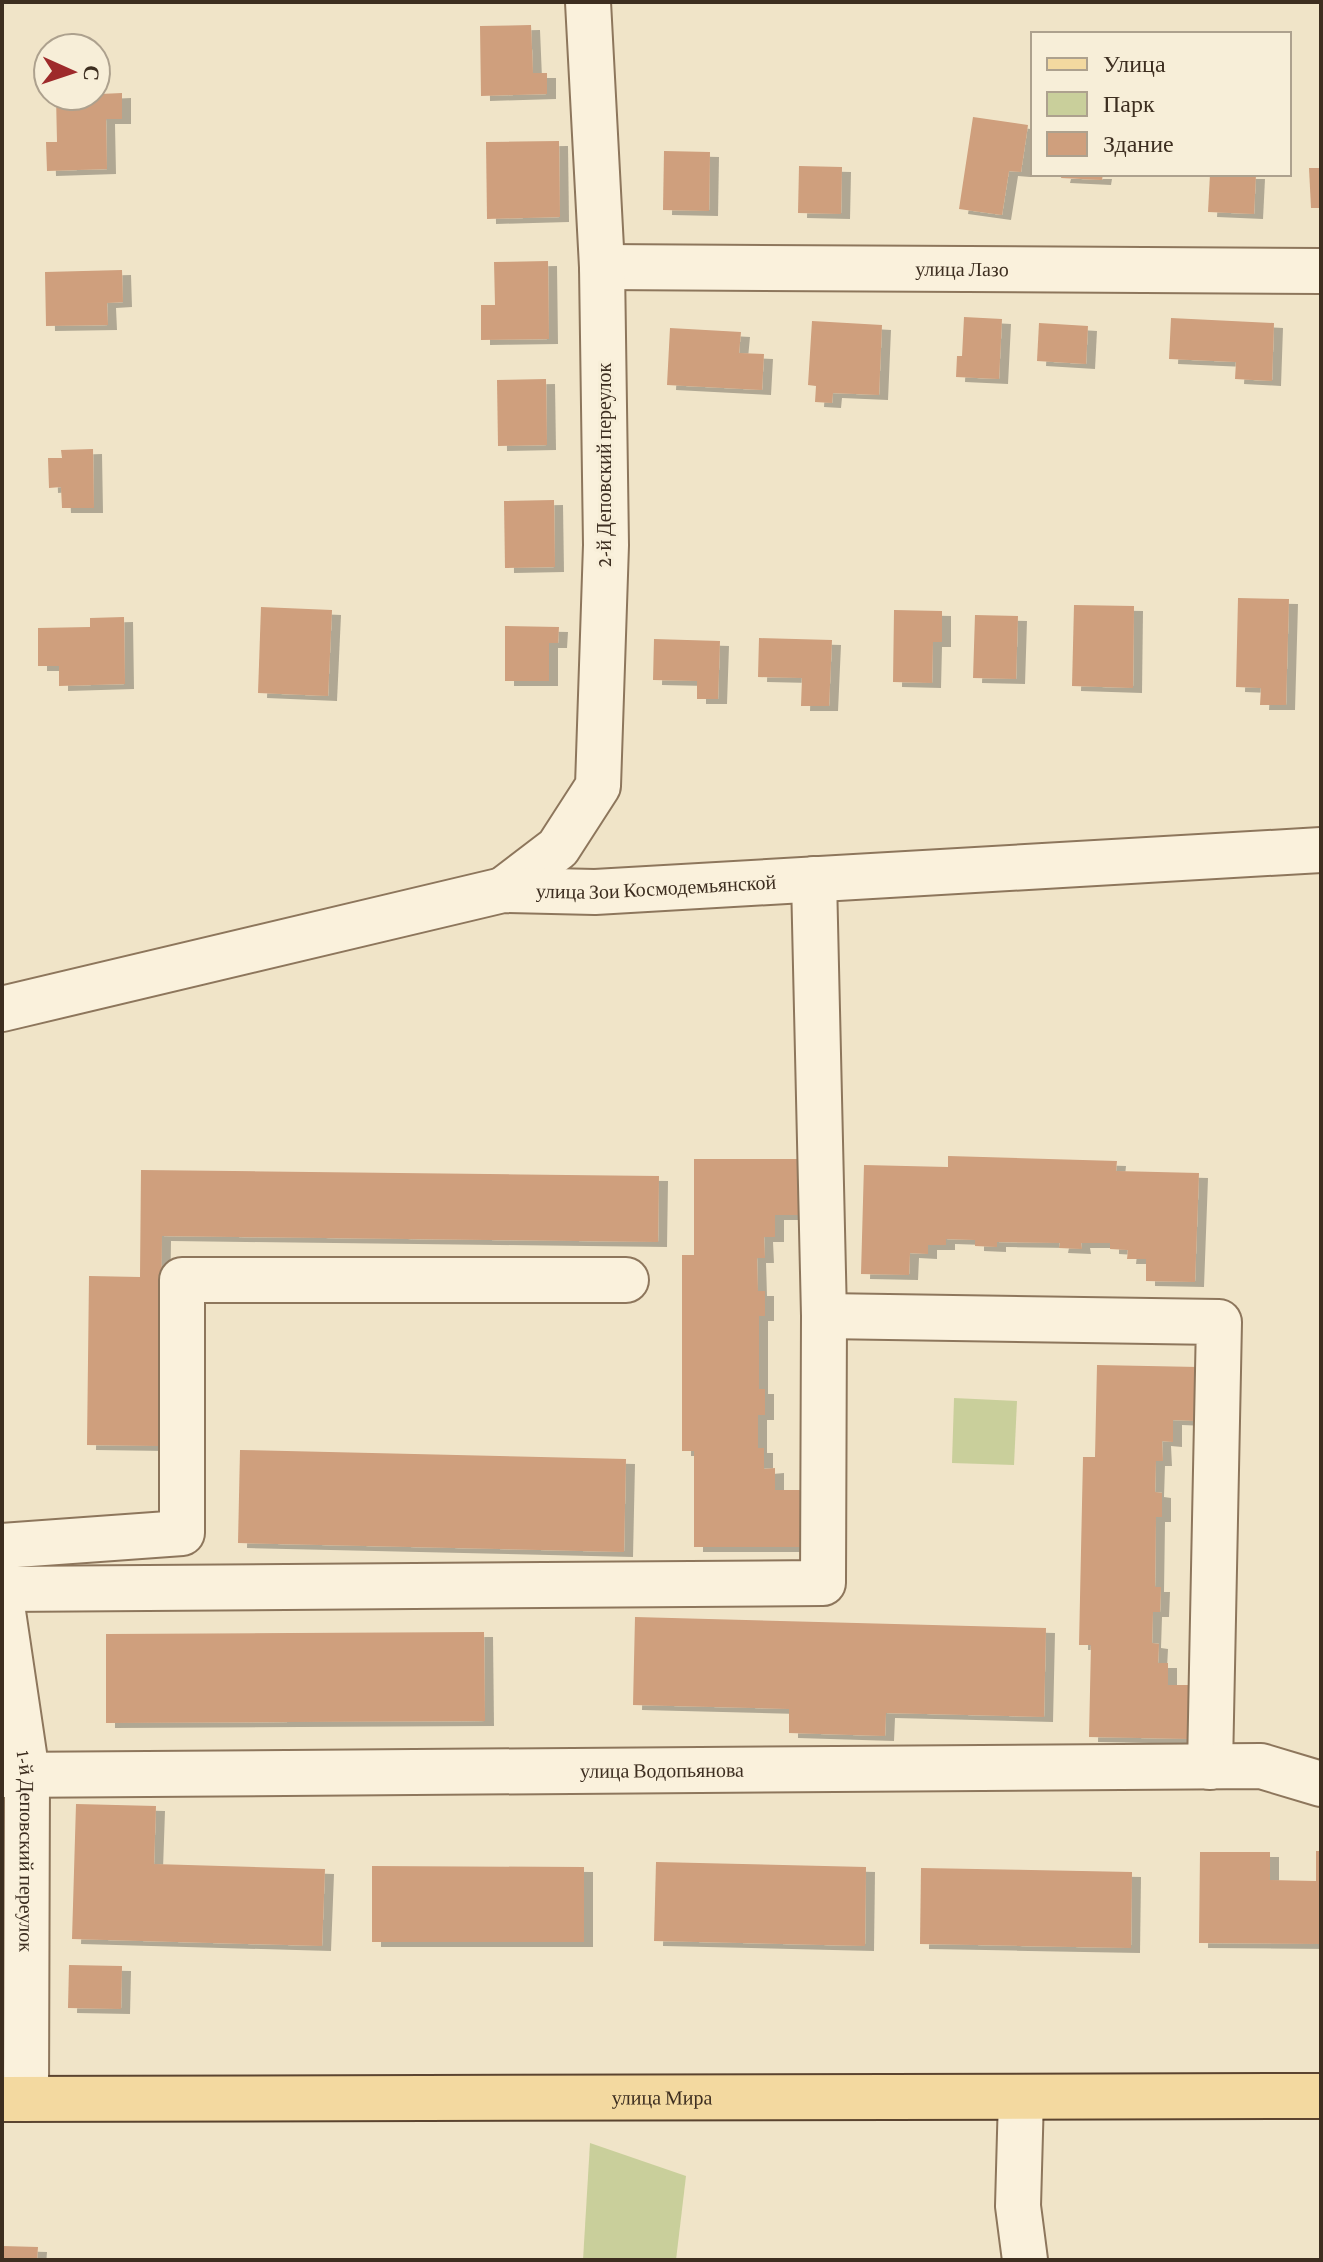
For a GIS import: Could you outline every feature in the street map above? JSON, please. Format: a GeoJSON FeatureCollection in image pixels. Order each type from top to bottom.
{"type":"FeatureCollection","features":[{"type":"Feature","properties":{"kind":"main road","name":"улица Мира"},"geometry":{"type":"LineString","coordinates":[[14,2099],[1321,2096]]}},
{"type":"Feature","properties":{"kind":"street","name":"2-й Деповский переулок"},"geometry":{"type":"LineString","coordinates":[[503,890],[558,848],[598,786],[606,545],[602,267],[588,2]]}},
{"type":"Feature","properties":{"kind":"street","name":"улица Лазо"},"geometry":{"type":"LineString","coordinates":[[602,267],[1321,271]]}},
{"type":"Feature","properties":{"kind":"street","name":"улица Зои Космодемьянской"},"geometry":{"type":"LineString","coordinates":[[2,1009],[503,890],[595,892],[1321,850]]}},
{"type":"Feature","properties":{"kind":"street"},"geometry":{"type":"LineString","coordinates":[[2,1589],[823,1583],[824,1316],[814,879]]}},
{"type":"Feature","properties":{"kind":"street"},"geometry":{"type":"LineString","coordinates":[[2,1546],[182,1533],[182,1280],[626,1280]]}},
{"type":"Feature","properties":{"kind":"street"},"geometry":{"type":"LineString","coordinates":[[824,1316],[1219,1322],[1210,1767]]}},
{"type":"Feature","properties":{"kind":"street","name":"1-й Деповский переулок"},"geometry":{"type":"LineString","coordinates":[[2,1605],[15,1774],[14,2099]]}},
{"type":"Feature","properties":{"kind":"street","name":"улица Водопьянова"},"geometry":{"type":"LineString","coordinates":[[15,1774],[1261,1766],[1321,1784]]}},
{"type":"Feature","properties":{"kind":"street"},"geometry":{"type":"LineString","coordinates":[[1021,2097],[1018,2206],[1025,2260]]}},
{"type":"Feature","properties":{"kind":"green space"},"geometry":{"type":"Polygon","coordinates":[[[954,1398],[1017,1401],[1014,1465],[952,1463],[954,1398]]]}},
{"type":"Feature","properties":{"kind":"green space"},"geometry":{"type":"Polygon","coordinates":[[[590,2143],[686,2176],[676,2260],[583,2260],[590,2143]]]}},
{"type":"Feature","properties":{"kind":"building"},"geometry":{"type":"Polygon","coordinates":[[[531,25],[533,73],[547,73],[547,94],[481,96],[480,26],[531,25]]]}},
{"type":"Feature","properties":{"kind":"building"},"geometry":{"type":"Polygon","coordinates":[[[112,93],[122,93],[122,119],[106,119],[107,169],[47,171],[46,142],[57,142],[56,112],[112,112],[112,93]]]}},
{"type":"Feature","properties":{"kind":"building"},"geometry":{"type":"Polygon","coordinates":[[[973,117],[1028,125],[1021,172],[1009,171],[1002,215],[959,209],[973,117]]]}},
{"type":"Feature","properties":{"kind":"building"},"geometry":{"type":"Polygon","coordinates":[[[559,141],[560,217],[487,219],[486,142],[559,141]]]}},
{"type":"Feature","properties":{"kind":"building"},"geometry":{"type":"Polygon","coordinates":[[[664,151],[710,152],[709,211],[663,210],[664,151]]]}},
{"type":"Feature","properties":{"kind":"building"},"geometry":{"type":"Polygon","coordinates":[[[799,166],[842,167],[841,214],[798,213],[799,166]]]}},
{"type":"Feature","properties":{"kind":"building"},"geometry":{"type":"Polygon","coordinates":[[[1309,168],[1321,168],[1321,208],[1311,208],[1309,168]]]}},
{"type":"Feature","properties":{"kind":"building"},"geometry":{"type":"Polygon","coordinates":[[[1062,176],[1103,176],[1102,180],[1062,176]]]}},
{"type":"Feature","properties":{"kind":"building"},"geometry":{"type":"Polygon","coordinates":[[[1210,176],[1256,176],[1254,214],[1208,212],[1210,176]]]}},
{"type":"Feature","properties":{"kind":"building"},"geometry":{"type":"Polygon","coordinates":[[[548,261],[549,339],[481,340],[481,305],[495,305],[494,262],[548,261]]]}},
{"type":"Feature","properties":{"kind":"building"},"geometry":{"type":"Polygon","coordinates":[[[122,270],[123,302],[107,303],[108,325],[46,326],[45,272],[122,270]]]}},
{"type":"Feature","properties":{"kind":"building"},"geometry":{"type":"Polygon","coordinates":[[[964,317],[1002,319],[999,379],[956,377],[957,356],[962,356],[964,317]]]}},
{"type":"Feature","properties":{"kind":"building"},"geometry":{"type":"Polygon","coordinates":[[[1171,318],[1274,323],[1272,381],[1235,379],[1236,362],[1169,359],[1171,318]]]}},
{"type":"Feature","properties":{"kind":"building"},"geometry":{"type":"Polygon","coordinates":[[[812,321],[882,325],[879,395],[833,393],[832,403],[815,402],[816,386],[808,385],[812,321]]]}},
{"type":"Feature","properties":{"kind":"building"},"geometry":{"type":"Polygon","coordinates":[[[1039,323],[1088,326],[1086,364],[1037,361],[1039,323]]]}},
{"type":"Feature","properties":{"kind":"building"},"geometry":{"type":"Polygon","coordinates":[[[670,328],[741,332],[739,353],[764,354],[762,390],[667,385],[670,328]]]}},
{"type":"Feature","properties":{"kind":"building"},"geometry":{"type":"Polygon","coordinates":[[[546,379],[547,445],[498,446],[497,380],[546,379]]]}},
{"type":"Feature","properties":{"kind":"building"},"geometry":{"type":"Polygon","coordinates":[[[93,449],[94,508],[62,508],[61,487],[49,488],[48,458],[62,458],[61,450],[93,449]]]}},
{"type":"Feature","properties":{"kind":"building"},"geometry":{"type":"Polygon","coordinates":[[[554,500],[555,567],[505,568],[504,501],[554,500]]]}},
{"type":"Feature","properties":{"kind":"building"},"geometry":{"type":"Polygon","coordinates":[[[1238,598],[1289,599],[1286,705],[1260,705],[1261,688],[1236,687],[1238,598]]]}},
{"type":"Feature","properties":{"kind":"building"},"geometry":{"type":"Polygon","coordinates":[[[1074,605],[1134,606],[1133,688],[1072,686],[1074,605]]]}},
{"type":"Feature","properties":{"kind":"building"},"geometry":{"type":"Polygon","coordinates":[[[261,607],[332,610],[328,696],[258,693],[261,607]]]}},
{"type":"Feature","properties":{"kind":"building"},"geometry":{"type":"Polygon","coordinates":[[[894,610],[942,611],[942,642],[933,642],[932,683],[893,682],[894,610]]]}},
{"type":"Feature","properties":{"kind":"building"},"geometry":{"type":"Polygon","coordinates":[[[975,615],[1018,616],[1016,679],[973,678],[975,615]]]}},
{"type":"Feature","properties":{"kind":"building"},"geometry":{"type":"Polygon","coordinates":[[[124,617],[125,684],[59,686],[59,666],[38,666],[38,628],[90,627],[90,618],[124,617]]]}},
{"type":"Feature","properties":{"kind":"building"},"geometry":{"type":"Polygon","coordinates":[[[505,626],[559,627],[558,643],[549,643],[549,681],[505,681],[505,626]]]}},
{"type":"Feature","properties":{"kind":"building"},"geometry":{"type":"Polygon","coordinates":[[[759,638],[832,640],[829,706],[801,706],[802,678],[758,677],[759,638]]]}},
{"type":"Feature","properties":{"kind":"building"},"geometry":{"type":"Polygon","coordinates":[[[654,639],[720,641],[718,699],[697,699],[697,681],[653,680],[654,639]]]}},
{"type":"Feature","properties":{"kind":"building"},"geometry":{"type":"Polygon","coordinates":[[[948,1156],[1117,1161],[1116,1171],[1199,1173],[1195,1282],[1146,1281],[1146,1259],[1127,1259],[1128,1250],[1110,1249],[1110,1243],[1081,1243],[1082,1249],[1059,1248],[1060,1243],[997,1242],[997,1247],[975,1246],[975,1240],[946,1239],[946,1245],[928,1245],[928,1254],[910,1253],[909,1275],[861,1274],[864,1165],[948,1167],[948,1156]]]}},
{"type":"Feature","properties":{"kind":"building"},"geometry":{"type":"Polygon","coordinates":[[[694,1159],[800,1159],[800,1215],[775,1215],[775,1237],[764,1237],[765,1258],[757,1258],[758,1291],[765,1291],[765,1316],[759,1316],[759,1389],[765,1389],[765,1415],[758,1415],[758,1448],[764,1448],[764,1469],[775,1468],[775,1490],[800,1490],[800,1547],[694,1547],[694,1451],[682,1451],[682,1255],[694,1255],[694,1159]]]}},
{"type":"Feature","properties":{"kind":"building"},"geometry":{"type":"Polygon","coordinates":[[[141,1170],[659,1176],[658,1242],[162,1236],[159,1446],[87,1445],[89,1276],[140,1277],[141,1170]]]}},
{"type":"Feature","properties":{"kind":"building"},"geometry":{"type":"Polygon","coordinates":[[[1097,1365],[1199,1367],[1197,1421],[1173,1420],[1173,1442],[1162,1441],[1163,1461],[1156,1461],[1155,1492],[1162,1493],[1162,1517],[1156,1517],[1155,1587],[1161,1587],[1160,1612],[1153,1612],[1152,1643],[1159,1644],[1158,1663],[1168,1663],[1168,1685],[1193,1685],[1191,1739],[1089,1737],[1091,1645],[1079,1645],[1083,1457],[1095,1457],[1097,1365]]]}},
{"type":"Feature","properties":{"kind":"building"},"geometry":{"type":"Polygon","coordinates":[[[240,1450],[626,1459],[624,1552],[238,1543],[240,1450]]]}},
{"type":"Feature","properties":{"kind":"building"},"geometry":{"type":"Polygon","coordinates":[[[635,1617],[1046,1628],[1044,1717],[886,1713],[885,1736],[789,1733],[789,1709],[633,1705],[635,1617]]]}},
{"type":"Feature","properties":{"kind":"building"},"geometry":{"type":"Polygon","coordinates":[[[484,1632],[485,1721],[106,1723],[106,1634],[484,1632]]]}},
{"type":"Feature","properties":{"kind":"building"},"geometry":{"type":"Polygon","coordinates":[[[76,1804],[156,1806],[154,1864],[325,1869],[322,1946],[72,1939],[76,1804]]]}},
{"type":"Feature","properties":{"kind":"building"},"geometry":{"type":"Polygon","coordinates":[[[1316,1851],[1321,1851],[1321,1944],[1199,1943],[1200,1852],[1270,1852],[1270,1880],[1316,1881],[1316,1851]]]}},
{"type":"Feature","properties":{"kind":"building"},"geometry":{"type":"Polygon","coordinates":[[[656,1862],[866,1867],[865,1946],[654,1941],[656,1862]]]}},
{"type":"Feature","properties":{"kind":"building"},"geometry":{"type":"Polygon","coordinates":[[[372,1866],[584,1867],[584,1942],[372,1942],[372,1866]]]}},
{"type":"Feature","properties":{"kind":"building"},"geometry":{"type":"Polygon","coordinates":[[[921,1868],[1132,1872],[1131,1948],[920,1944],[921,1868]]]}},
{"type":"Feature","properties":{"kind":"building"},"geometry":{"type":"Polygon","coordinates":[[[69,1965],[122,1966],[121,2009],[68,2008],[69,1965]]]}},
{"type":"Feature","properties":{"kind":"building"},"geometry":{"type":"Polygon","coordinates":[[[2,2246],[38,2247],[37,2260],[2,2260],[2,2246]]]}}]}
